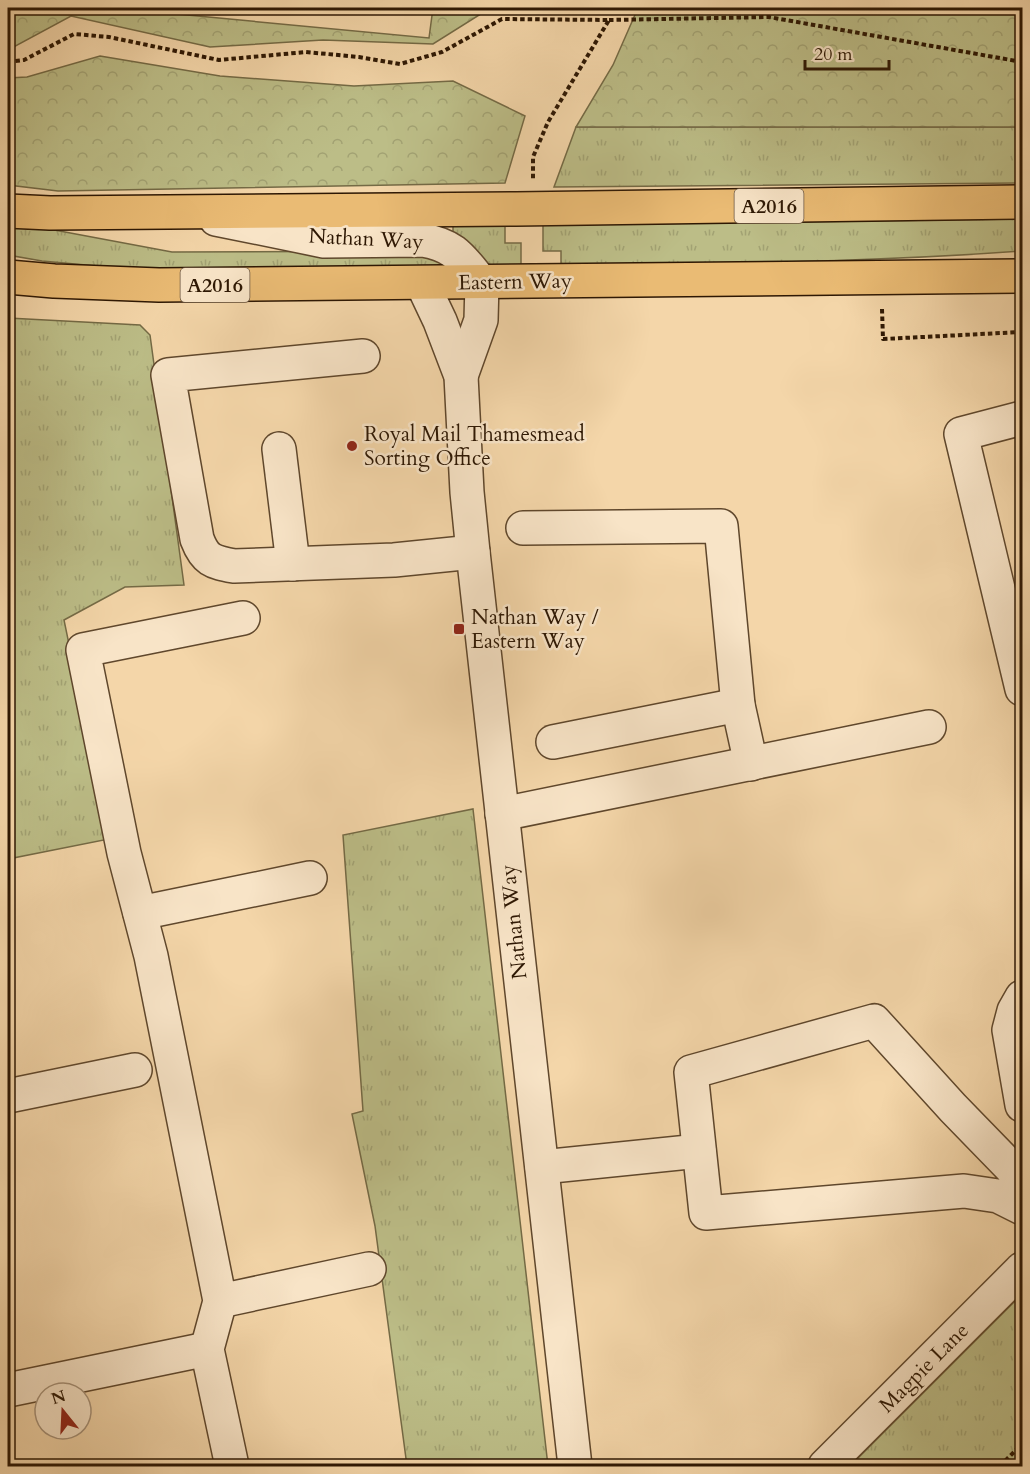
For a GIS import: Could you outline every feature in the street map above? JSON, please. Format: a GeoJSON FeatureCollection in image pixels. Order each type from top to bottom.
{"type":"FeatureCollection","features":[{"type":"Feature","properties":{"kind":"main road","name":"A2016"},"geometry":{"type":"LineString","coordinates":[[8,211],[50,213],[516,209],[1023,202]]}},
{"type":"Feature","properties":{"kind":"main road","name":"Eastern Way"},"geometry":{"type":"LineString","coordinates":[[8,277],[159,285],[1023,276]]}},
{"type":"Feature","properties":{"kind":"street","name":"Nathan Way"},"geometry":{"type":"LineString","coordinates":[[175,211],[324,241],[423,240],[436,242],[452,249],[482,283],[481,320],[461,376]]}},
{"type":"Feature","properties":{"kind":"street","name":"Nathan Way"},"geometry":{"type":"LineString","coordinates":[[422,283],[441,321],[461,376],[467,492],[473,552],[575,1467]]}},
{"type":"Feature","properties":{"kind":"street"},"geometry":{"type":"LineString","coordinates":[[363,356],[168,375],[197,539],[202,553],[216,563],[234,566],[394,560],[473,552]]}},
{"type":"Feature","properties":{"kind":"street"},"geometry":{"type":"LineString","coordinates":[[1023,418],[960,434],[1023,689]]}},
{"type":"Feature","properties":{"kind":"street"},"geometry":{"type":"LineString","coordinates":[[279,449],[292,564]]}},
{"type":"Feature","properties":{"kind":"street"},"geometry":{"type":"LineString","coordinates":[[523,528],[721,526],[738,705],[751,764]]}},
{"type":"Feature","properties":{"kind":"street"},"geometry":{"type":"LineString","coordinates":[[232,1467],[207,1349],[220,1301],[151,956],[124,853],[83,650],[243,618]]}},
{"type":"Feature","properties":{"kind":"street"},"geometry":{"type":"LineString","coordinates":[[553,742],[738,705]]}},
{"type":"Feature","properties":{"kind":"street"},"geometry":{"type":"LineString","coordinates":[[502,814],[929,727]]}},
{"type":"Feature","properties":{"kind":"street"},"geometry":{"type":"LineString","coordinates":[[140,913],[310,878]]}},
{"type":"Feature","properties":{"kind":"street"},"geometry":{"type":"LineString","coordinates":[[1023,997],[1014,1011],[1009,1030],[1023,1105]]}},
{"type":"Feature","properties":{"kind":"street"},"geometry":{"type":"LineString","coordinates":[[1023,1179],[953,1108],[874,1021],[691,1072],[706,1213],[964,1191],[998,1196],[1023,1208]]}},
{"type":"Feature","properties":{"kind":"street"},"geometry":{"type":"LineString","coordinates":[[8,1096],[135,1070]]}},
{"type":"Feature","properties":{"kind":"street"},"geometry":{"type":"LineString","coordinates":[[542,1167],[699,1151]]}},
{"type":"Feature","properties":{"kind":"street"},"geometry":{"type":"LineString","coordinates":[[220,1301],[369,1269]]}},
{"type":"Feature","properties":{"kind":"street","name":"Magpie Lane"},"geometry":{"type":"LineString","coordinates":[[825,1467],[1023,1269]]}},
{"type":"Feature","properties":{"kind":"street"},"geometry":{"type":"LineString","coordinates":[[8,1390],[207,1349]]}},
{"type":"Feature","properties":{"kind":"path"},"geometry":{"type":"LineString","coordinates":[[8,62],[24,60],[74,34],[109,37],[219,60],[306,52],[400,64],[442,52],[502,19],[609,20],[769,17],[1023,62]]}},
{"type":"Feature","properties":{"kind":"path"},"geometry":{"type":"LineString","coordinates":[[524,183],[532,183],[533,158],[548,122],[609,20]]}},
{"type":"Feature","properties":{"kind":"path"},"geometry":{"type":"LineString","coordinates":[[883,334],[883,339],[1023,333]]}},
{"type":"Feature","properties":{"kind":"path"},"geometry":{"type":"LineString","coordinates":[[999,1467],[1023,1444]]}},
{"type":"Feature","properties":{"kind":"green space"},"geometry":{"type":"Polygon","coordinates":[[[8,8],[113,8],[429,38],[433,8],[529,8],[487,10],[433,44],[323,40],[210,47],[71,16],[10,49],[8,48],[8,8]]]}},
{"type":"Feature","properties":{"kind":"green space"},"geometry":{"type":"Polygon","coordinates":[[[638,8],[1022,8],[1022,127],[576,127],[613,65],[638,8]]]}},
{"type":"Feature","properties":{"kind":"green space"},"geometry":{"type":"Polygon","coordinates":[[[100,56],[220,76],[354,86],[453,81],[525,116],[505,183],[58,191],[8,185],[8,78],[27,77],[100,56]]]}},
{"type":"Feature","properties":{"kind":"green space"},"geometry":{"type":"Polygon","coordinates":[[[576,127],[1022,127],[1022,183],[554,187],[576,127]]]}},
{"type":"Feature","properties":{"kind":"green space"},"geometry":{"type":"Polygon","coordinates":[[[1022,219],[1022,251],[965,255],[734,263],[561,265],[561,251],[543,251],[543,225],[1022,219]]]}},
{"type":"Feature","properties":{"kind":"green space"},"geometry":{"type":"Polygon","coordinates":[[[505,225],[505,243],[521,243],[521,266],[488,266],[453,236],[453,226],[505,225]]]}},
{"type":"Feature","properties":{"kind":"green space"},"geometry":{"type":"Polygon","coordinates":[[[8,228],[49,229],[172,252],[417,251],[446,261],[445,267],[141,270],[42,261],[8,255],[8,228]]]}},
{"type":"Feature","properties":{"kind":"green space"},"geometry":{"type":"Polygon","coordinates":[[[8,318],[140,325],[150,335],[184,585],[125,587],[64,620],[109,839],[8,859],[8,318]]]}},
{"type":"Feature","properties":{"kind":"green space"},"geometry":{"type":"Polygon","coordinates":[[[473,809],[548,1466],[407,1466],[375,1226],[352,1114],[363,1111],[343,835],[473,809]]]}},
{"type":"Feature","properties":{"kind":"green space"},"geometry":{"type":"Polygon","coordinates":[[[1022,1294],[1022,1466],[850,1466],[1022,1294]]]}},
{"type":"Feature","properties":{"kind":"place","name":"Royal Mail Thamesmead Sorting Office"},"geometry":{"type":"Point","coordinates":[352,446]}},
{"type":"Feature","properties":{"kind":"place","name":"Nathan Way / Eastern Way"},"geometry":{"type":"Point","coordinates":[459,629]}}]}
